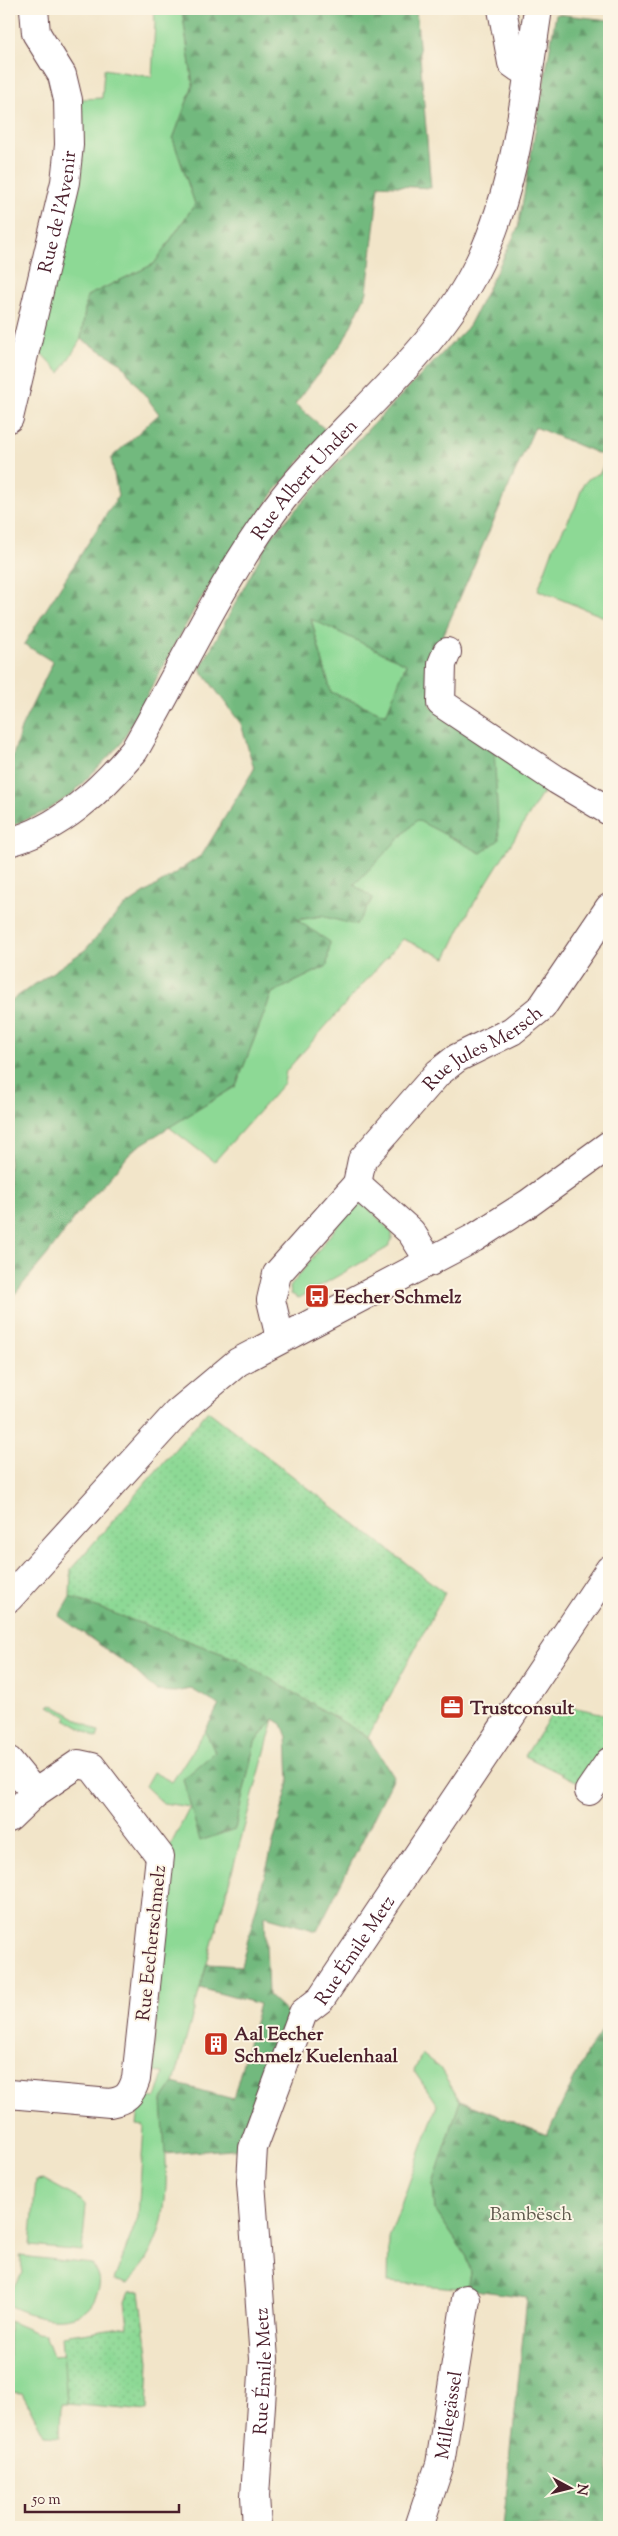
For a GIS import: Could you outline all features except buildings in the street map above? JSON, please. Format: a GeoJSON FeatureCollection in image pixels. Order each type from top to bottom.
{"type":"FeatureCollection","features":[{"type":"Feature","properties":{"kind":"street","name":"Rue de l'Avenir"},"geometry":{"type":"LineString","coordinates":[[9,418],[65,182],[69,145],[68,100],[62,75],[36,33],[34,9]]}},
{"type":"Feature","properties":{"kind":"street"},"geometry":{"type":"LineString","coordinates":[[502,9],[512,63],[520,68],[529,69]]}},
{"type":"Feature","properties":{"kind":"street","name":"Rue Albert Unden"},"geometry":{"type":"LineString","coordinates":[[9,842],[54,824],[118,770],[134,751],[237,568],[284,498],[419,351],[451,311],[480,262],[502,205],[516,150],[538,9]]}},
{"type":"Feature","properties":{"kind":"street"},"geometry":{"type":"LineString","coordinates":[[447,652],[442,664],[441,703],[557,780],[609,811]]}},
{"type":"Feature","properties":{"kind":"street","name":"Rue Jules Mersch"},"geometry":{"type":"LineString","coordinates":[[357,1184],[362,1160],[438,1073],[457,1058],[512,1031],[542,1007],[609,908]]}},
{"type":"Feature","properties":{"kind":"street"},"geometry":{"type":"LineString","coordinates":[[9,1598],[177,1413],[238,1362],[280,1338],[430,1262],[529,1203],[609,1145]]}},
{"type":"Feature","properties":{"kind":"street"},"geometry":{"type":"LineString","coordinates":[[280,1338],[271,1300],[278,1274],[357,1184],[411,1232],[430,1262]]}},
{"type":"Feature","properties":{"kind":"street","name":"Rue Émile Metz"},"geometry":{"type":"LineString","coordinates":[[257,2527],[255,2496],[264,2359],[251,2182],[253,2148],[303,2014],[322,1999],[609,1570]]}},
{"type":"Feature","properties":{"kind":"street"},"geometry":{"type":"LineString","coordinates":[[9,1761],[35,1793]]}},
{"type":"Feature","properties":{"kind":"street"},"geometry":{"type":"LineString","coordinates":[[588,1791],[609,1762]]}},
{"type":"Feature","properties":{"kind":"street","name":"Rue Eecherschmelz"},"geometry":{"type":"LineString","coordinates":[[9,1818],[35,1793],[78,1764],[92,1767],[160,1856],[136,2079],[132,2093],[122,2100],[110,2103],[9,2094]]}},
{"type":"Feature","properties":{"kind":"street","name":"Millegässel"},"geometry":{"type":"LineString","coordinates":[[419,2527],[440,2464],[466,2299]]}},
{"type":"Feature","properties":{"kind":"green space"},"geometry":{"type":"Polygon","coordinates":[[[154,9],[182,9],[193,85],[173,139],[195,204],[154,264],[87,296],[81,339],[60,373],[36,348],[81,99],[102,98],[104,69],[152,77],[154,9]]]}},
{"type":"Feature","properties":{"kind":"green space"},"geometry":{"type":"Polygon","coordinates":[[[182,9],[416,9],[431,188],[379,185],[367,292],[343,342],[295,404],[326,430],[275,491],[198,603],[120,745],[71,795],[46,811],[9,827],[9,770],[21,728],[53,662],[24,644],[118,496],[111,458],[159,414],[120,362],[81,339],[87,296],[154,264],[195,204],[173,139],[193,85],[182,9]]]}},
{"type":"Feature","properties":{"kind":"green space"},"geometry":{"type":"Polygon","coordinates":[[[556,14],[609,20],[609,458],[535,427],[431,663],[431,706],[494,749],[499,840],[481,853],[417,820],[354,885],[373,898],[356,925],[321,916],[297,920],[330,942],[327,966],[272,993],[236,1086],[134,1149],[76,1216],[48,1254],[9,1301],[9,1002],[85,950],[121,909],[202,855],[254,769],[241,724],[200,669],[271,537],[372,425],[469,326],[518,228],[556,14]],[[311,619],[331,692],[386,715],[406,664],[311,619]]]}},
{"type":"Feature","properties":{"kind":"green space"},"geometry":{"type":"Polygon","coordinates":[[[607,457],[609,458],[609,619],[538,590],[554,546],[575,508],[583,485],[589,478],[600,473],[607,457]]]}},
{"type":"Feature","properties":{"kind":"green space"},"geometry":{"type":"Polygon","coordinates":[[[311,618],[407,664],[386,715],[331,692],[311,618]]]}},
{"type":"Feature","properties":{"kind":"green space"},"geometry":{"type":"Polygon","coordinates":[[[494,749],[549,783],[469,911],[446,958],[403,939],[286,1071],[284,1083],[214,1162],[169,1127],[236,1086],[272,993],[327,966],[296,920],[321,916],[417,819],[481,853],[494,749]]]}},
{"type":"Feature","properties":{"kind":"green space"},"geometry":{"type":"Polygon","coordinates":[[[357,1205],[366,1205],[392,1233],[392,1240],[387,1248],[299,1298],[291,1294],[290,1287],[351,1208],[357,1205]]]}},
{"type":"Feature","properties":{"kind":"green space"},"geometry":{"type":"Polygon","coordinates":[[[208,1411],[445,1593],[368,1737],[237,1659],[70,1597],[71,1569],[208,1411]]]}},
{"type":"Feature","properties":{"kind":"green space"},"geometry":{"type":"Polygon","coordinates":[[[70,1597],[237,1659],[368,1737],[394,1777],[317,1931],[265,1916],[268,1995],[291,2017],[244,2148],[165,2154],[162,2100],[174,2083],[233,2099],[259,2004],[200,1988],[207,1964],[241,1966],[289,1782],[287,1737],[282,1724],[274,1719],[255,1742],[235,1829],[200,1841],[183,1779],[215,1752],[205,1731],[219,1705],[191,1689],[176,1692],[156,1691],[131,1667],[59,1616],[70,1597]]]}},
{"type":"Feature","properties":{"kind":"green space"},"geometry":{"type":"Polygon","coordinates":[[[52,1704],[99,1732],[97,1738],[65,1719],[67,1717],[49,1706],[52,1704]]]}},
{"type":"Feature","properties":{"kind":"green space"},"geometry":{"type":"Polygon","coordinates":[[[558,1704],[600,1713],[609,1719],[609,1754],[586,1786],[525,1756],[558,1704]]]}},
{"type":"Feature","properties":{"kind":"green space"},"geometry":{"type":"Polygon","coordinates":[[[274,1719],[174,2083],[162,2100],[166,2180],[162,2220],[148,2256],[128,2284],[114,2280],[138,2217],[144,2126],[137,2125],[139,2109],[147,2097],[156,2098],[164,2073],[153,2072],[167,1852],[190,1807],[163,1803],[145,1786],[153,1772],[172,1782],[205,1731],[215,1752],[235,1829],[255,1742],[274,1719]]]}},
{"type":"Feature","properties":{"kind":"green space","name":"Bambësch"},"geometry":{"type":"Polygon","coordinates":[[[609,2021],[609,2527],[503,2527],[527,2297],[467,2289],[470,2273],[467,2257],[435,2210],[433,2184],[460,2101],[547,2135],[588,2050],[609,2021]]]}},
{"type":"Feature","properties":{"kind":"green space"},"geometry":{"type":"Polygon","coordinates":[[[422,2054],[440,2068],[460,2101],[433,2184],[435,2210],[467,2257],[470,2273],[467,2289],[388,2282],[389,2238],[437,2105],[414,2071],[422,2054]]]}},
{"type":"Feature","properties":{"kind":"green space"},"geometry":{"type":"Polygon","coordinates":[[[43,2179],[81,2200],[86,2206],[82,2251],[30,2246],[36,2180],[43,2179]]]}},
{"type":"Feature","properties":{"kind":"green space"},"geometry":{"type":"Polygon","coordinates":[[[20,2256],[92,2264],[98,2275],[99,2289],[91,2304],[82,2312],[72,2317],[60,2318],[34,2315],[10,2306],[9,2292],[23,2273],[20,2256]]]}},
{"type":"Feature","properties":{"kind":"green space"},"geometry":{"type":"Polygon","coordinates":[[[140,2291],[149,2361],[147,2411],[67,2404],[62,2336],[128,2326],[125,2302],[129,2292],[140,2291]]]}},
{"type":"Feature","properties":{"kind":"green space"},"geometry":{"type":"Polygon","coordinates":[[[9,2321],[37,2333],[45,2334],[53,2356],[64,2355],[67,2404],[61,2404],[60,2436],[44,2435],[22,2393],[9,2392],[9,2321]]]}},
{"type":"Feature","properties":{"kind":"place","name":"Eecher Schmelz"},"geometry":{"type":"Point","coordinates":[317,1296]}},
{"type":"Feature","properties":{"kind":"place","name":"Trustconsult"},"geometry":{"type":"Point","coordinates":[452,1707]}},
{"type":"Feature","properties":{"kind":"place","name":"Aal Eecher Schmelz Kuelenhaal"},"geometry":{"type":"Point","coordinates":[216,2044]}}]}
